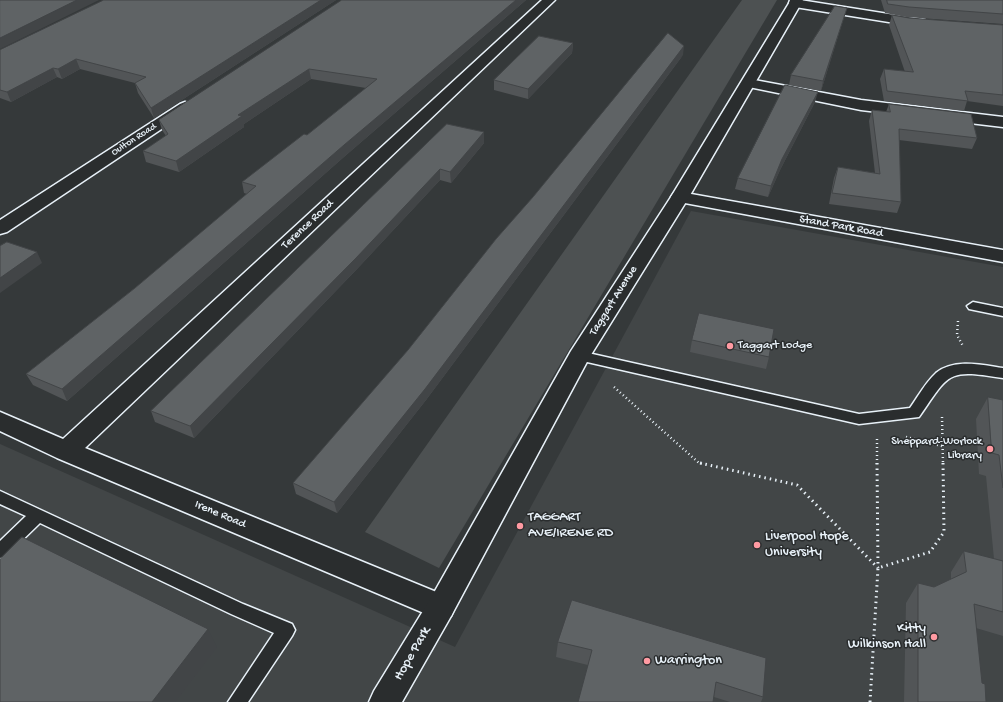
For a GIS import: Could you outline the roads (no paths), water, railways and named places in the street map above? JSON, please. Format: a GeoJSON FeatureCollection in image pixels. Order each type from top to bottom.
{"type":"FeatureCollection","features":[{"type":"Feature","properties":{"kind":"street","name":"Terence Road"},"geometry":{"type":"LineString","coordinates":[[66,451],[549,0]]}},
{"type":"Feature","properties":{"kind":"street"},"geometry":{"type":"LineString","coordinates":[[796,2],[906,22],[936,24]]}},
{"type":"Feature","properties":{"kind":"street","name":"Taggart Avenue"},"geometry":{"type":"LineString","coordinates":[[441,607],[579,356],[680,197],[796,2]]}},
{"type":"Feature","properties":{"kind":"street"},"geometry":{"type":"LineString","coordinates":[[749,83],[861,105],[1003,122]]}},
{"type":"Feature","properties":{"kind":"street","name":"Oulton Road"},"geometry":{"type":"LineString","coordinates":[[0,228],[200,96]]}},
{"type":"Feature","properties":{"kind":"street","name":"Stand Park Road"},"geometry":{"type":"LineString","coordinates":[[680,197],[1003,256]]}},
{"type":"Feature","properties":{"kind":"street","name":"Irene Road"},"geometry":{"type":"LineString","coordinates":[[0,421],[66,451],[441,607]]}},
{"type":"Feature","properties":{"kind":"street","name":"Hope Park"},"geometry":{"type":"LineString","coordinates":[[385,702],[441,607]]}},
{"type":"Feature","properties":{"kind":"lane"},"geometry":{"type":"LineString","coordinates":[[973,306],[1003,312]]}},
{"type":"Feature","properties":{"kind":"lane"},"geometry":{"type":"LineString","coordinates":[[579,356],[859,419],[914,414],[943,374],[958,370],[977,369],[1003,374]]}},
{"type":"Feature","properties":{"kind":"lane"},"geometry":{"type":"LineString","coordinates":[[0,496],[237,609],[286,630],[237,702]]}},
{"type":"Feature","properties":{"kind":"lane"},"geometry":{"type":"LineString","coordinates":[[0,551],[38,515]]}},
{"type":"Feature","properties":{"kind":"place","name":"Taggart Lodge"},"geometry":{"type":"Point","coordinates":[730,346]}},
{"type":"Feature","properties":{"kind":"place","name":"Sheppard-Worlock Library"},"geometry":{"type":"Point","coordinates":[990,449]}},
{"type":"Feature","properties":{"kind":"place","name":"TAGGART AVE/IRENE RD"},"geometry":{"type":"Point","coordinates":[520,526]}},
{"type":"Feature","properties":{"kind":"place","name":"Liverpool Hope University"},"geometry":{"type":"Point","coordinates":[757,545]}},
{"type":"Feature","properties":{"kind":"place","name":"Kitty Wilkinson Hall"},"geometry":{"type":"Point","coordinates":[934,637]}},
{"type":"Feature","properties":{"kind":"place","name":"Warrington"},"geometry":{"type":"Point","coordinates":[647,661]}}]}
